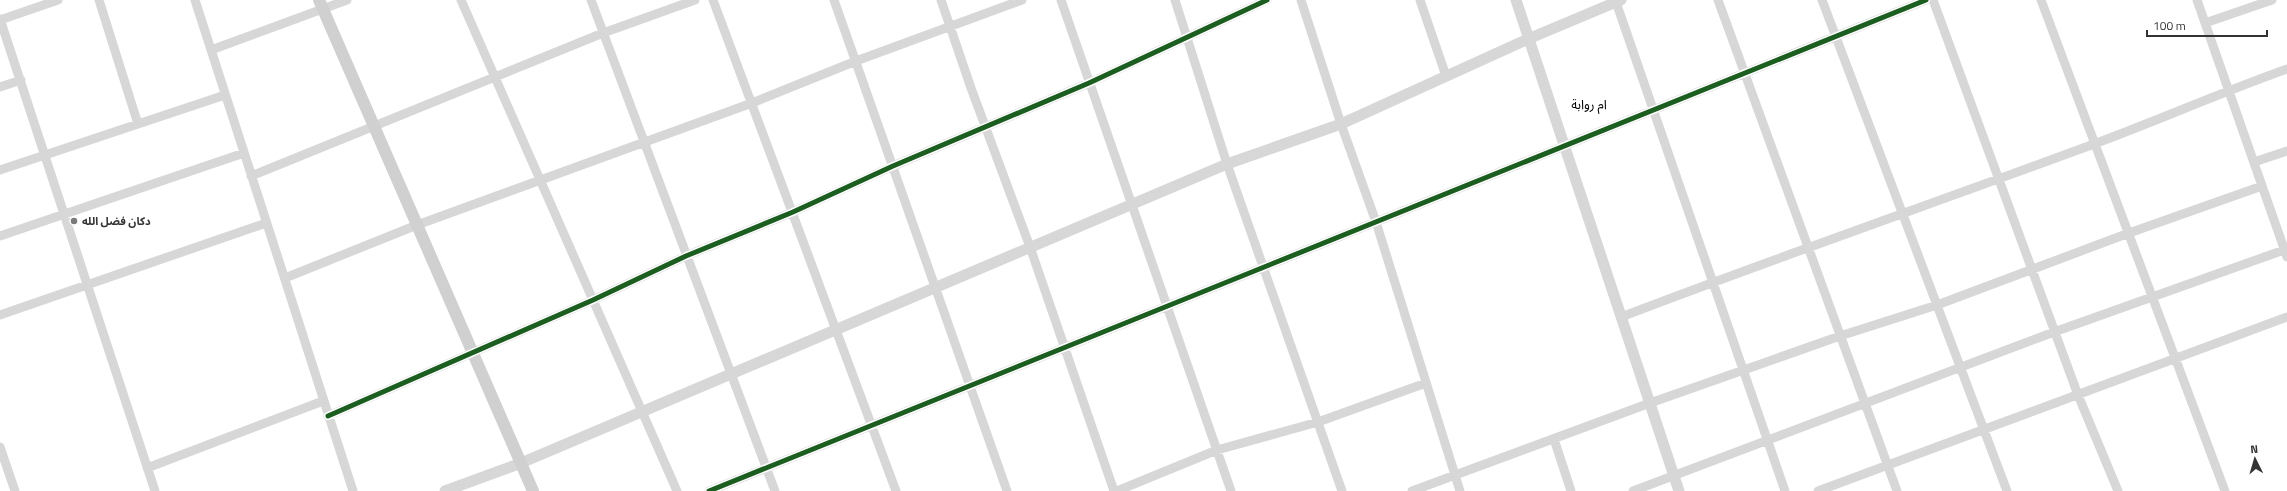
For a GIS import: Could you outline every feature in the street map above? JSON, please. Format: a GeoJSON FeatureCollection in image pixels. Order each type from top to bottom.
{"type":"FeatureCollection","features":[{"type":"Feature","properties":{"kind":"main road"},"geometry":{"type":"LineString","coordinates":[[321,5],[533,491]]}},
{"type":"Feature","properties":{"kind":"street"},"geometry":{"type":"LineString","coordinates":[[58,0],[0,19],[46,155],[86,285],[155,491]]}},
{"type":"Feature","properties":{"kind":"street"},"geometry":{"type":"LineString","coordinates":[[99,0],[138,124]]}},
{"type":"Feature","properties":{"kind":"street"},"geometry":{"type":"LineString","coordinates":[[195,0],[353,491]]}},
{"type":"Feature","properties":{"kind":"street"},"geometry":{"type":"LineString","coordinates":[[211,50],[321,5],[347,0]]}},
{"type":"Feature","properties":{"kind":"street"},"geometry":{"type":"LineString","coordinates":[[461,0],[677,491]]}},
{"type":"Feature","properties":{"kind":"street"},"geometry":{"type":"LineString","coordinates":[[591,0],[775,491]]}},
{"type":"Feature","properties":{"kind":"street"},"geometry":{"type":"LineString","coordinates":[[251,176],[374,125],[603,34],[695,0]]}},
{"type":"Feature","properties":{"kind":"street"},"geometry":{"type":"LineString","coordinates":[[713,0],[837,329],[896,491]]}},
{"type":"Feature","properties":{"kind":"street"},"geometry":{"type":"LineString","coordinates":[[834,0],[971,385],[1007,491]]}},
{"type":"Feature","properties":{"kind":"street"},"geometry":{"type":"LineString","coordinates":[[941,0],[1030,247],[1114,491]]}},
{"type":"Feature","properties":{"kind":"street"},"geometry":{"type":"LineString","coordinates":[[285,278],[417,225],[752,103],[856,61],[1022,0]]}},
{"type":"Feature","properties":{"kind":"street"},"geometry":{"type":"LineString","coordinates":[[1061,0],[1231,491]]}},
{"type":"Feature","properties":{"kind":"street"},"geometry":{"type":"LineString","coordinates":[[1175,0],[1227,164],[1342,491]]}},
{"type":"Feature","properties":{"kind":"street"},"geometry":{"type":"LineString","coordinates":[[328,416],[593,300],[686,256],[793,212],[893,166],[986,128],[1089,83],[1267,0]]}},
{"type":"Feature","properties":{"kind":"street"},"geometry":{"type":"LineString","coordinates":[[1301,0],[1341,124],[1376,222],[1460,491]]}},
{"type":"Feature","properties":{"kind":"street"},"geometry":{"type":"LineString","coordinates":[[1420,0],[1446,76]]}},
{"type":"Feature","properties":{"kind":"street"},"geometry":{"type":"LineString","coordinates":[[1516,0],[1679,491]]}},
{"type":"Feature","properties":{"kind":"street"},"geometry":{"type":"LineString","coordinates":[[1718,0],[1897,491]]}},
{"type":"Feature","properties":{"kind":"street"},"geometry":{"type":"LineString","coordinates":[[1822,0],[2007,491]]}},
{"type":"Feature","properties":{"kind":"street"},"geometry":{"type":"LineString","coordinates":[[708,491],[1926,0]]}},
{"type":"Feature","properties":{"kind":"street"},"geometry":{"type":"LineString","coordinates":[[1933,0],[2054,332],[2078,395],[2118,491]]}},
{"type":"Feature","properties":{"kind":"street"},"geometry":{"type":"LineString","coordinates":[[2042,0],[2224,491]]}},
{"type":"Feature","properties":{"kind":"street"},"geometry":{"type":"LineString","coordinates":[[1633,491],[1767,439],[1865,404],[2054,332],[2153,297],[2286,254],[2197,0]]}},
{"type":"Feature","properties":{"kind":"street"},"geometry":{"type":"LineString","coordinates":[[2205,23],[2256,3],[2272,0]]}},
{"type":"Feature","properties":{"kind":"street"},"geometry":{"type":"LineString","coordinates":[[445,491],[521,463],[1227,164],[1341,124],[1528,39],[1619,1],[1653,110],[1785,491]]}},
{"type":"Feature","properties":{"kind":"street"},"geometry":{"type":"LineString","coordinates":[[1621,316],[1808,246],[1902,214],[1997,178],[2095,144],[2228,90],[2287,69]]}},
{"type":"Feature","properties":{"kind":"street"},"geometry":{"type":"LineString","coordinates":[[0,87],[21,80]]}},
{"type":"Feature","properties":{"kind":"street"},"geometry":{"type":"LineString","coordinates":[[0,170],[225,95]]}},
{"type":"Feature","properties":{"kind":"street"},"geometry":{"type":"LineString","coordinates":[[2254,162],[2287,151]]}},
{"type":"Feature","properties":{"kind":"street"},"geometry":{"type":"LineString","coordinates":[[0,236],[244,152]]}},
{"type":"Feature","properties":{"kind":"street"},"geometry":{"type":"LineString","coordinates":[[1412,491],[1650,403],[1840,336],[1936,305],[2128,233],[2262,186]]}},
{"type":"Feature","properties":{"kind":"street"},"geometry":{"type":"LineString","coordinates":[[0,315],[266,223]]}},
{"type":"Feature","properties":{"kind":"street"},"geometry":{"type":"LineString","coordinates":[[1818,491],[2287,317]]}},
{"type":"Feature","properties":{"kind":"street"},"geometry":{"type":"LineString","coordinates":[[1118,491],[1217,450],[1318,422],[1426,383]]}},
{"type":"Feature","properties":{"kind":"street"},"geometry":{"type":"LineString","coordinates":[[147,468],[323,401]]}},
{"type":"Feature","properties":{"kind":"street"},"geometry":{"type":"LineString","coordinates":[[1554,438],[1571,491]]}},
{"type":"Feature","properties":{"kind":"street"},"geometry":{"type":"LineString","coordinates":[[0,447],[3,465],[15,491]]}},
{"type":"Feature","properties":{"kind":"cycle path"},"geometry":{"type":"LineString","coordinates":[[328,416],[593,300],[686,256],[793,212],[893,166],[1089,83],[1267,0]]}},
{"type":"Feature","properties":{"kind":"cycle path"},"geometry":{"type":"LineString","coordinates":[[709,491],[1926,0]]}},
{"type":"Feature","properties":{"kind":"place","name":"دكان فضل الله"},"geometry":{"type":"Point","coordinates":[74,221]}},
{"type":"Feature","properties":{"kind":"district","name":"ام روابة"},"geometry":{"type":"Point","coordinates":[1589,104]}}]}
